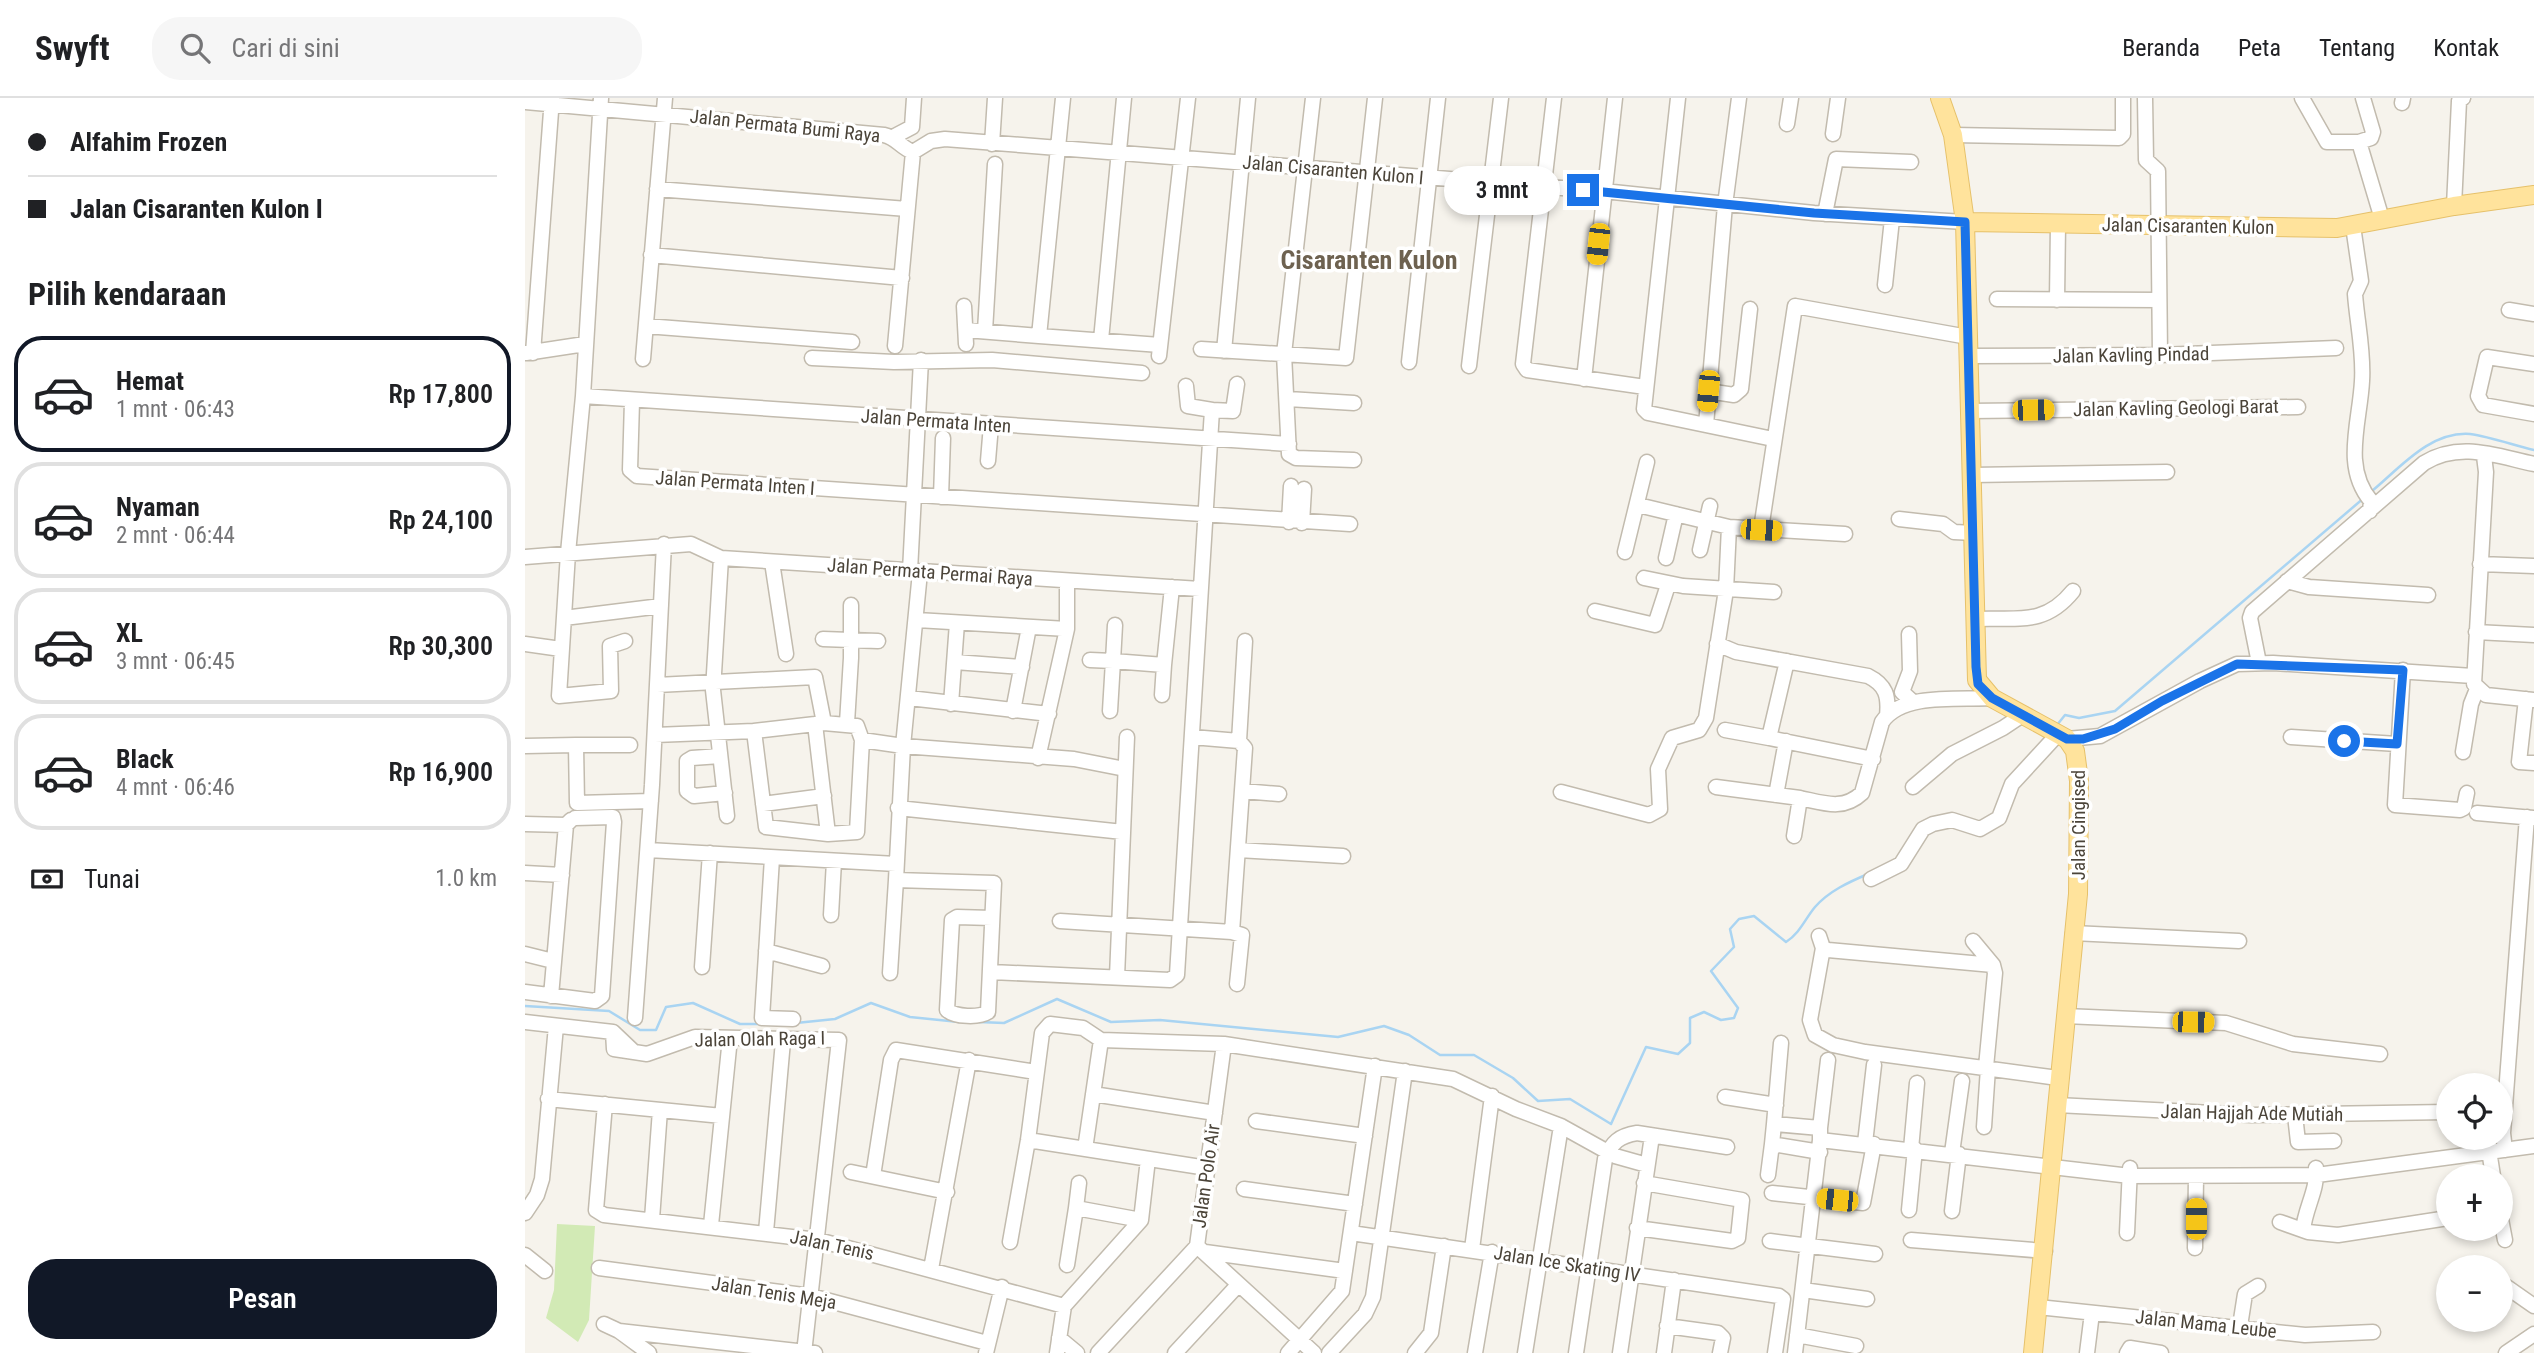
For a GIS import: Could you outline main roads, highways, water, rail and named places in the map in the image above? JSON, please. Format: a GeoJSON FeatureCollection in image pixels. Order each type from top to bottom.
{"type":"FeatureCollection","features":[{"type":"Feature","properties":{"kind":"main road"},"geometry":{"type":"LineString","coordinates":[[1940,98],[1953,135],[1965,222]]}},
{"type":"Feature","properties":{"kind":"main road","name":"Jalan Cisaranten Kulon"},"geometry":{"type":"LineString","coordinates":[[1965,222],[2319,229],[2353,226],[2454,206],[2534,195]]}},
{"type":"Feature","properties":{"kind":"main road","name":"Jalan Cingised"},"geometry":{"type":"LineString","coordinates":[[1965,222],[1977,680],[1992,698],[2058,734],[2075,751],[2080,781],[2078,894],[2033,1353]]}},
{"type":"Feature","properties":{"kind":"waterway"},"geometry":{"type":"LineString","coordinates":[[2372,491],[2405,462],[2442,438],[2478,435],[2534,450]]}},
{"type":"Feature","properties":{"kind":"waterway"},"geometry":{"type":"LineString","coordinates":[[2057,725],[2065,715],[2079,718],[2115,711],[2365,497]]}},
{"type":"Feature","properties":{"kind":"waterway"},"geometry":{"type":"LineString","coordinates":[[1931,818],[1951,814]]}},
{"type":"Feature","properties":{"kind":"waterway"},"geometry":{"type":"LineString","coordinates":[[979,1022],[1004,1023],[1057,999],[1111,1022],[1160,1020],[1338,1037],[1384,1026],[1409,1035],[1440,1055],[1474,1055],[1513,1078],[1538,1101],[1570,1099],[1611,1124],[1646,1047],[1678,1054],[1690,1043],[1690,1018],[1704,1012],[1721,1020],[1734,1018],[1738,1008],[1711,971],[1734,947],[1730,929],[1739,919],[1754,916],[1786,942],[1827,896],[1868,874]]}},
{"type":"Feature","properties":{"kind":"waterway"},"geometry":{"type":"LineString","coordinates":[[525,1006],[609,1011],[640,1030],[656,1030],[666,1007],[693,1003],[740,1024],[758,1024]]}},
{"type":"Feature","properties":{"kind":"waterway"},"geometry":{"type":"LineString","coordinates":[[796,1023],[835,1019],[871,1003],[910,1017],[959,1022]]}},
{"type":"Feature","properties":{"kind":"district","name":"Cisaranten Kulon"},"geometry":{"type":"Point","coordinates":[1369,260]}}]}
